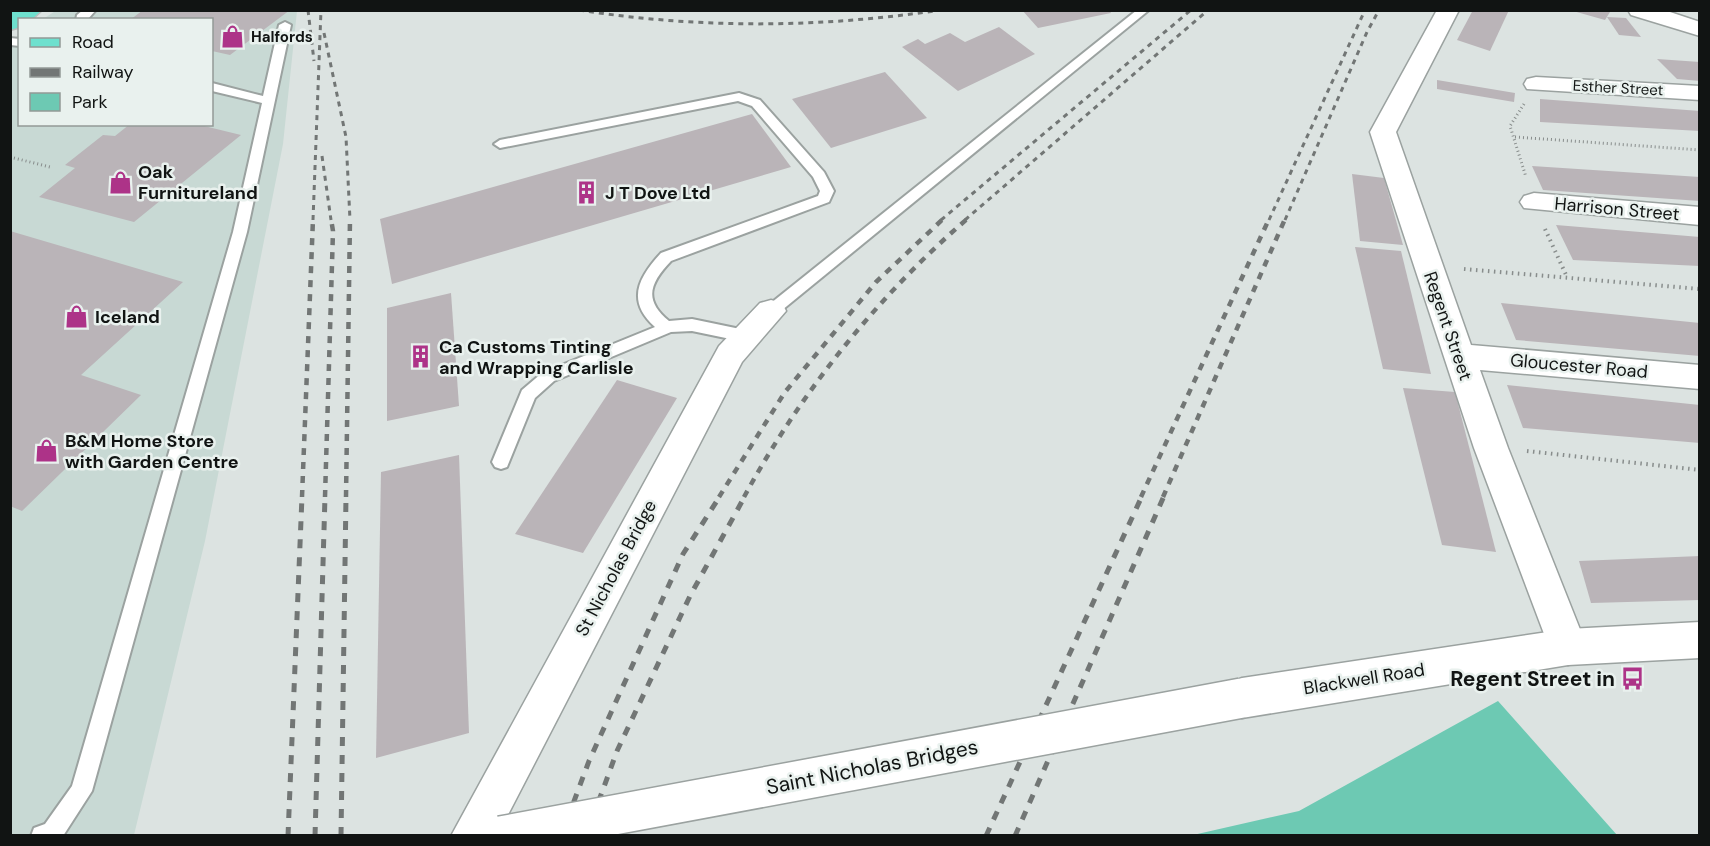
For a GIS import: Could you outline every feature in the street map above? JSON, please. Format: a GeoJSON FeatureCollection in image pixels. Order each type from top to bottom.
{"type":"FeatureCollection","features":[{"type":"Feature","properties":{"kind":"main road"},"geometry":{"type":"LineString","coordinates":[[18,18],[31,10]]}},
{"type":"Feature","properties":{"kind":"street","name":"Regent Street"},"geometry":{"type":"LineString","coordinates":[[1448,10],[1383,132],[1491,448],[1568,647]]}},
{"type":"Feature","properties":{"kind":"street"},"geometry":{"type":"LineString","coordinates":[[1639,10],[1700,28]]}},
{"type":"Feature","properties":{"kind":"street","name":"Esther Street"},"geometry":{"type":"LineString","coordinates":[[1536,84],[1700,93]]}},
{"type":"Feature","properties":{"kind":"street","name":"Harrison Street"},"geometry":{"type":"LineString","coordinates":[[1534,202],[1700,216]]}},
{"type":"Feature","properties":{"kind":"street","name":"St Nicholas Bridge"},"geometry":{"type":"LineString","coordinates":[[473,836],[738,345],[771,311]]}},
{"type":"Feature","properties":{"kind":"street","name":"Gloucester Road"},"geometry":{"type":"LineString","coordinates":[[1459,356],[1700,377]]}},
{"type":"Feature","properties":{"kind":"street","name":"Blackwell Road"},"geometry":{"type":"LineString","coordinates":[[1242,698],[1568,647],[1700,640]]}},
{"type":"Feature","properties":{"kind":"street","name":"Saint Nicholas Bridges"},"geometry":{"type":"LineString","coordinates":[[501,836],[1242,698]]}},
{"type":"Feature","properties":{"kind":"lane"},"geometry":{"type":"LineString","coordinates":[[771,311],[1144,10]]}},
{"type":"Feature","properties":{"kind":"lane"},"geometry":{"type":"LineString","coordinates":[[42,836],[52,833],[81,791],[240,232],[285,24]]}},
{"type":"Feature","properties":{"kind":"lane"},"geometry":{"type":"LineString","coordinates":[[213,87],[268,101]]}},
{"type":"Feature","properties":{"kind":"lane"},"geometry":{"type":"LineString","coordinates":[[500,144],[739,97],[756,103],[819,175],[827,191],[824,200],[666,257],[652,272],[643,294],[649,311],[667,328]]}},
{"type":"Feature","properties":{"kind":"lane"},"geometry":{"type":"LineString","coordinates":[[501,462],[528,394],[548,377],[667,328],[692,325],[738,345]]}},
{"type":"Feature","properties":{"kind":"path"},"geometry":{"type":"LineString","coordinates":[[1515,137],[1700,150]]}},
{"type":"Feature","properties":{"kind":"path"},"geometry":{"type":"LineString","coordinates":[[10,156],[50,167]]}},
{"type":"Feature","properties":{"kind":"path"},"geometry":{"type":"LineString","coordinates":[[1428,267],[1700,289]]}},
{"type":"Feature","properties":{"kind":"path"},"geometry":{"type":"LineString","coordinates":[[1491,448],[1700,470]]}},
{"type":"Feature","properties":{"kind":"shaded area"},"geometry":{"type":"Polygon","coordinates":[[[57,10],[297,11],[283,144],[205,541],[134,835],[11,836],[11,40],[18,36],[18,126],[213,126],[213,18],[45,18],[57,10]]]}},
{"type":"Feature","properties":{"kind":"green space"},"geometry":{"type":"Polygon","coordinates":[[[1498,701],[1617,835],[1193,835],[1299,811],[1498,701]]]}},
{"type":"Feature","properties":{"kind":"building","name":"Halfords"},"geometry":{"type":"Polygon","coordinates":[[[143,10],[290,10],[230,55],[213,51],[213,18],[133,18],[143,10]]]}},
{"type":"Feature","properties":{"kind":"building"},"geometry":{"type":"Polygon","coordinates":[[[1022,10],[1109,10],[1111,13],[1038,28],[1022,10]]]}},
{"type":"Feature","properties":{"kind":"building"},"geometry":{"type":"Polygon","coordinates":[[[1473,10],[1509,10],[1490,51],[1457,40],[1473,10]]]}},
{"type":"Feature","properties":{"kind":"building"},"geometry":{"type":"Polygon","coordinates":[[[1605,10],[1610,12],[1605,20],[1573,11],[1605,10]]]}},
{"type":"Feature","properties":{"kind":"building"},"geometry":{"type":"Polygon","coordinates":[[[1607,17],[1626,18],[1641,37],[1619,35],[1607,17]]]}},
{"type":"Feature","properties":{"kind":"building"},"geometry":{"type":"Polygon","coordinates":[[[999,27],[1035,54],[958,91],[902,47],[918,39],[925,44],[950,33],[965,42],[999,27]]]}},
{"type":"Feature","properties":{"kind":"building"},"geometry":{"type":"Polygon","coordinates":[[[1657,59],[1700,62],[1700,81],[1677,79],[1657,59]]]}},
{"type":"Feature","properties":{"kind":"building"},"geometry":{"type":"Polygon","coordinates":[[[885,72],[927,118],[831,148],[792,99],[885,72]]]}},
{"type":"Feature","properties":{"kind":"building"},"geometry":{"type":"Polygon","coordinates":[[[1437,80],[1515,93],[1514,102],[1437,89],[1437,80]]]}},
{"type":"Feature","properties":{"kind":"building"},"geometry":{"type":"Polygon","coordinates":[[[1540,99],[1700,111],[1700,131],[1540,122],[1540,99]]]}},
{"type":"Feature","properties":{"kind":"building","name":"J T Dove Ltd"},"geometry":{"type":"Polygon","coordinates":[[[752,114],[791,167],[392,284],[380,219],[752,114]]]}},
{"type":"Feature","properties":{"kind":"building","name":"Oak Furnitureland"},"geometry":{"type":"Polygon","coordinates":[[[128,126],[204,126],[241,135],[134,222],[39,197],[75,168],[65,165],[103,135],[115,136],[128,126]]]}},
{"type":"Feature","properties":{"kind":"building"},"geometry":{"type":"Polygon","coordinates":[[[1532,166],[1700,177],[1700,201],[1543,190],[1532,166]]]}},
{"type":"Feature","properties":{"kind":"building"},"geometry":{"type":"Polygon","coordinates":[[[1352,174],[1384,178],[1403,245],[1360,241],[1352,174]]]}},
{"type":"Feature","properties":{"kind":"building"},"geometry":{"type":"Polygon","coordinates":[[[1556,225],[1700,237],[1700,266],[1573,260],[1556,225]]]}},
{"type":"Feature","properties":{"kind":"building"},"geometry":{"type":"Polygon","coordinates":[[[10,231],[183,282],[81,375],[141,395],[22,511],[10,506],[10,231]]]}},
{"type":"Feature","properties":{"kind":"building"},"geometry":{"type":"Polygon","coordinates":[[[1355,247],[1401,251],[1431,374],[1383,369],[1355,247]]]}},
{"type":"Feature","properties":{"kind":"building","name":"Ca Customs Tinting and Wrapping Carlisle"},"geometry":{"type":"Polygon","coordinates":[[[451,293],[459,406],[387,421],[387,308],[451,293]]]}},
{"type":"Feature","properties":{"kind":"building"},"geometry":{"type":"Polygon","coordinates":[[[1501,303],[1700,323],[1700,356],[1516,340],[1501,303]]]}},
{"type":"Feature","properties":{"kind":"building"},"geometry":{"type":"Polygon","coordinates":[[[617,380],[677,398],[583,553],[515,534],[617,380]]]}},
{"type":"Feature","properties":{"kind":"building"},"geometry":{"type":"Polygon","coordinates":[[[1507,385],[1700,405],[1700,443],[1523,428],[1507,385]]]}},
{"type":"Feature","properties":{"kind":"building"},"geometry":{"type":"Polygon","coordinates":[[[1403,388],[1455,392],[1496,552],[1442,545],[1403,388]]]}},
{"type":"Feature","properties":{"kind":"building"},"geometry":{"type":"Polygon","coordinates":[[[459,455],[469,733],[376,758],[381,472],[459,455]]]}},
{"type":"Feature","properties":{"kind":"building"},"geometry":{"type":"Polygon","coordinates":[[[1700,556],[1700,600],[1591,603],[1579,561],[1700,556]]]}},
{"type":"Feature","properties":{"kind":"railway"},"geometry":{"type":"LineString","coordinates":[[308,10],[314,61]]}},
{"type":"Feature","properties":{"kind":"railway"},"geometry":{"type":"LineString","coordinates":[[313,220],[321,10]]}},
{"type":"Feature","properties":{"kind":"railway"},"geometry":{"type":"LineString","coordinates":[[579,10],[670,21],[760,24],[850,20],[941,10]]}},
{"type":"Feature","properties":{"kind":"railway"},"geometry":{"type":"LineString","coordinates":[[941,220],[1191,10]]}},
{"type":"Feature","properties":{"kind":"railway"},"geometry":{"type":"LineString","coordinates":[[965,220],[1208,10]]}},
{"type":"Feature","properties":{"kind":"railway"},"geometry":{"type":"LineString","coordinates":[[1269,220],[1365,10]]}},
{"type":"Feature","properties":{"kind":"railway"},"geometry":{"type":"LineString","coordinates":[[1285,220],[1367,32],[1379,10]]}},
{"type":"Feature","properties":{"kind":"railway"},"geometry":{"type":"LineString","coordinates":[[324,33],[346,137],[350,220]]}},
{"type":"Feature","properties":{"kind":"railway"},"geometry":{"type":"LineString","coordinates":[[322,156],[331,220]]}},
{"type":"Feature","properties":{"kind":"railway"},"geometry":{"type":"LineString","coordinates":[[302,497],[313,219]]}},
{"type":"Feature","properties":{"kind":"railway"},"geometry":{"type":"LineString","coordinates":[[325,497],[333,231],[331,219]]}},
{"type":"Feature","properties":{"kind":"railway"},"geometry":{"type":"LineString","coordinates":[[719,497],[785,392],[876,282],[943,219]]}},
{"type":"Feature","properties":{"kind":"railway"},"geometry":{"type":"LineString","coordinates":[[744,497],[790,420],[843,348],[902,281],[967,219]]}},
{"type":"Feature","properties":{"kind":"railway"},"geometry":{"type":"LineString","coordinates":[[1141,497],[1269,219]]}},
{"type":"Feature","properties":{"kind":"railway"},"geometry":{"type":"LineString","coordinates":[[1163,497],[1285,219]]}},
{"type":"Feature","properties":{"kind":"railway"},"geometry":{"type":"LineString","coordinates":[[346,497],[350,220]]}},
{"type":"Feature","properties":{"kind":"railway"},"geometry":{"type":"LineString","coordinates":[[288,836],[302,496]]}},
{"type":"Feature","properties":{"kind":"railway"},"geometry":{"type":"LineString","coordinates":[[315,836],[325,496]]}},
{"type":"Feature","properties":{"kind":"railway"},"geometry":{"type":"LineString","coordinates":[[341,836],[346,496]]}},
{"type":"Feature","properties":{"kind":"railway"},"geometry":{"type":"LineString","coordinates":[[561,836],[589,761],[683,554],[720,496]]}},
{"type":"Feature","properties":{"kind":"railway"},"geometry":{"type":"LineString","coordinates":[[586,836],[617,751],[690,596],[745,496]]}},
{"type":"Feature","properties":{"kind":"railway"},"geometry":{"type":"LineString","coordinates":[[986,836],[1142,496]]}},
{"type":"Feature","properties":{"kind":"railway"},"geometry":{"type":"LineString","coordinates":[[1015,836],[1164,496]]}},
{"type":"Feature","properties":{"kind":"place","name":"Halfords"},"geometry":{"type":"Point","coordinates":[233,37]}},
{"type":"Feature","properties":{"kind":"place","name":"Oak Furnitureland"},"geometry":{"type":"Point","coordinates":[120,182]}},
{"type":"Feature","properties":{"kind":"place","name":"J T Dove Ltd"},"geometry":{"type":"Point","coordinates":[587,193]}},
{"type":"Feature","properties":{"kind":"place","name":"Iceland"},"geometry":{"type":"Point","coordinates":[77,317]}},
{"type":"Feature","properties":{"kind":"place","name":"Ca Customs Tinting and Wrapping Carlisle"},"geometry":{"type":"Point","coordinates":[421,357]}},
{"type":"Feature","properties":{"kind":"place","name":"B&M Home Store with Garden Centre"},"geometry":{"type":"Point","coordinates":[47,451]}},
{"type":"Feature","properties":{"kind":"place","name":"Regent Street in"},"geometry":{"type":"Point","coordinates":[1633,679]}}]}
